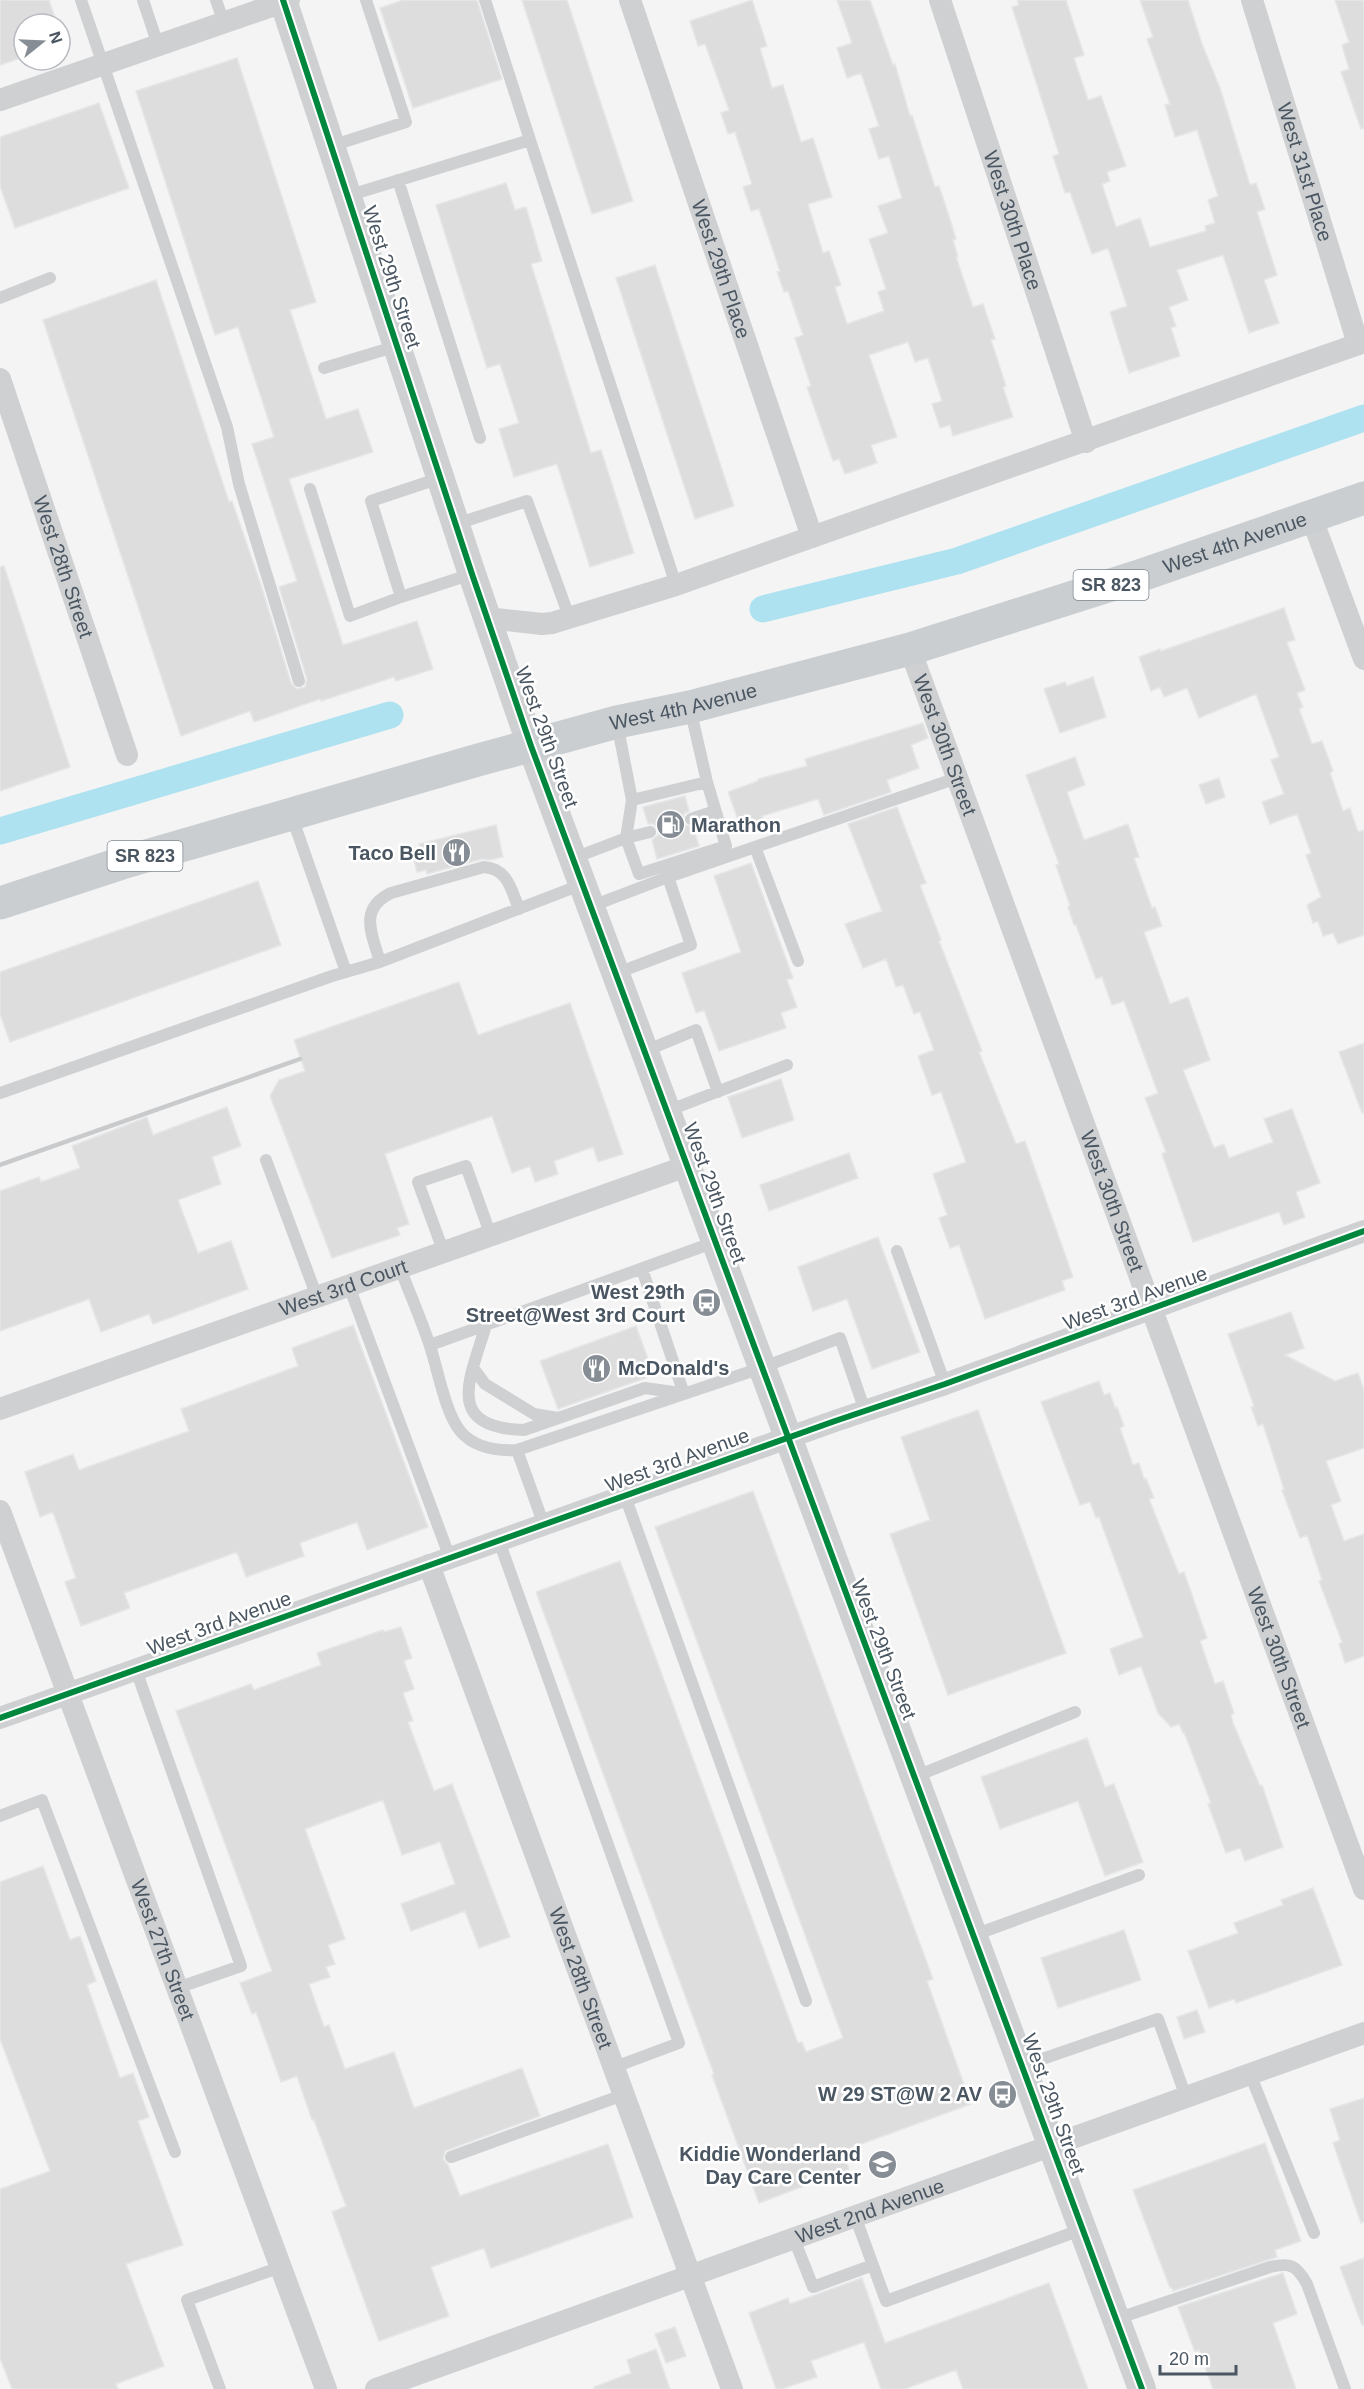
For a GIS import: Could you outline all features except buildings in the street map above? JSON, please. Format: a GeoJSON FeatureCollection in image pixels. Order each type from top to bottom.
{"type":"FeatureCollection","features":[{"type":"Feature","properties":{"kind":"main road","name":"West 4th Avenue"},"geometry":{"type":"LineString","coordinates":[[0,903],[122,862],[616,722],[690,707],[910,649],[1136,577],[1364,498]]}},
{"type":"Feature","properties":{"kind":"street","name":"West 29th Place"},"geometry":{"type":"LineString","coordinates":[[630,0],[812,537]]}},
{"type":"Feature","properties":{"kind":"street","name":"West 30th Place"},"geometry":{"type":"LineString","coordinates":[[940,0],[1086,442]]}},
{"type":"Feature","properties":{"kind":"street","name":"West 31st Place"},"geometry":{"type":"LineString","coordinates":[[1252,0],[1361,343]]}},
{"type":"Feature","properties":{"kind":"street"},"geometry":{"type":"LineString","coordinates":[[0,100],[285,1]]}},
{"type":"Feature","properties":{"kind":"street","name":"West 29th Street"},"geometry":{"type":"LineString","coordinates":[[285,1],[440,478],[531,746],[1142,2389]]}},
{"type":"Feature","properties":{"kind":"street"},"geometry":{"type":"LineString","coordinates":[[487,618],[542,624],[570,619],[676,585],[1086,442],[1361,343]]}},
{"type":"Feature","properties":{"kind":"street","name":"West 28th Street"},"geometry":{"type":"LineString","coordinates":[[0,379],[127,755]]}},
{"type":"Feature","properties":{"kind":"street"},"geometry":{"type":"LineString","coordinates":[[1311,516],[1364,659]]}},
{"type":"Feature","properties":{"kind":"street","name":"West 30th Street"},"geometry":{"type":"LineString","coordinates":[[910,649],[1364,1889]]}},
{"type":"Feature","properties":{"kind":"street","name":"West 3rd Court"},"geometry":{"type":"LineString","coordinates":[[0,1409],[687,1166]]}},
{"type":"Feature","properties":{"kind":"street","name":"West 3rd Avenue"},"geometry":{"type":"LineString","coordinates":[[0,1718],[1153,1310],[1364,1231]]}},
{"type":"Feature","properties":{"kind":"street","name":"West 27th Street"},"geometry":{"type":"LineString","coordinates":[[0,1510],[326,2389]]}},
{"type":"Feature","properties":{"kind":"street","name":"West 28th Street"},"geometry":{"type":"LineString","coordinates":[[440,1562],[612,2068],[732,2389]]}},
{"type":"Feature","properties":{"kind":"street","name":"West 2nd Avenue"},"geometry":{"type":"LineString","coordinates":[[376,2389],[1364,2033]]}},
{"type":"Feature","properties":{"kind":"lane"},"geometry":{"type":"LineString","coordinates":[[81,0],[227,427],[239,484],[299,681]]}},
{"type":"Feature","properties":{"kind":"lane"},"geometry":{"type":"LineString","coordinates":[[143,0],[158,45]]}},
{"type":"Feature","properties":{"kind":"lane"},"geometry":{"type":"LineString","coordinates":[[216,0],[224,22]]}},
{"type":"Feature","properties":{"kind":"lane"},"geometry":{"type":"LineString","coordinates":[[331,146],[406,122],[366,0]]}},
{"type":"Feature","properties":{"kind":"lane"},"geometry":{"type":"LineString","coordinates":[[485,0],[676,585]]}},
{"type":"Feature","properties":{"kind":"lane"},"geometry":{"type":"LineString","coordinates":[[347,196],[530,140]]}},
{"type":"Feature","properties":{"kind":"lane"},"geometry":{"type":"LineString","coordinates":[[398,180],[480,438]]}},
{"type":"Feature","properties":{"kind":"lane"},"geometry":{"type":"LineString","coordinates":[[0,298],[50,278]]}},
{"type":"Feature","properties":{"kind":"lane"},"geometry":{"type":"LineString","coordinates":[[324,368],[397,346]]}},
{"type":"Feature","properties":{"kind":"lane"},"geometry":{"type":"LineString","coordinates":[[401,597],[371,501],[440,478]]}},
{"type":"Feature","properties":{"kind":"lane"},"geometry":{"type":"LineString","coordinates":[[309,489],[350,615],[472,574]]}},
{"type":"Feature","properties":{"kind":"lane"},"geometry":{"type":"LineString","coordinates":[[456,524],[526,501],[570,619]]}},
{"type":"Feature","properties":{"kind":"lane"},"geometry":{"type":"LineString","coordinates":[[616,722],[632,800],[626,838],[639,874],[726,846],[707,782],[690,707]]}},
{"type":"Feature","properties":{"kind":"lane"},"geometry":{"type":"LineString","coordinates":[[0,1093],[380,962],[583,882],[668,877],[957,778]]}},
{"type":"Feature","properties":{"kind":"lane"},"geometry":{"type":"LineString","coordinates":[[632,800],[707,782]]}},
{"type":"Feature","properties":{"kind":"lane"},"geometry":{"type":"LineString","coordinates":[[691,819],[715,811]]}},
{"type":"Feature","properties":{"kind":"lane"},"geometry":{"type":"LineString","coordinates":[[291,814],[346,972]]}},
{"type":"Feature","properties":{"kind":"lane"},"geometry":{"type":"LineString","coordinates":[[583,882],[626,838],[650,832]]}},
{"type":"Feature","properties":{"kind":"lane"},"geometry":{"type":"LineString","coordinates":[[755,847],[798,961]]}},
{"type":"Feature","properties":{"kind":"lane"},"geometry":{"type":"LineString","coordinates":[[380,962],[369,921],[373,908],[382,897],[391,893],[484,867],[492,868],[506,877],[519,909]]}},
{"type":"Feature","properties":{"kind":"lane"},"geometry":{"type":"LineString","coordinates":[[617,973],[691,945],[668,877]]}},
{"type":"Feature","properties":{"kind":"lane"},"geometry":{"type":"LineString","coordinates":[[645,1051],[696,1030],[718,1092]]}},
{"type":"Feature","properties":{"kind":"lane"},"geometry":{"type":"LineString","coordinates":[[667,1111],[787,1065]]}},
{"type":"Feature","properties":{"kind":"lane"},"geometry":{"type":"LineString","coordinates":[[266,1160],[317,1297]]}},
{"type":"Feature","properties":{"kind":"lane"},"geometry":{"type":"LineString","coordinates":[[444,1253],[418,1182],[466,1166],[491,1236]]}},
{"type":"Feature","properties":{"kind":"lane"},"geometry":{"type":"LineString","coordinates":[[429,1345],[715,1242]]}},
{"type":"Feature","properties":{"kind":"lane"},"geometry":{"type":"LineString","coordinates":[[897,1251],[945,1384]]}},
{"type":"Feature","properties":{"kind":"lane"},"geometry":{"type":"LineString","coordinates":[[400,1268],[447,1401],[462,1433],[481,1446],[502,1451],[516,1450],[761,1368],[840,1338],[865,1411]]}},
{"type":"Feature","properties":{"kind":"lane"},"geometry":{"type":"LineString","coordinates":[[642,1269],[684,1394]]}},
{"type":"Feature","properties":{"kind":"lane"},"geometry":{"type":"LineString","coordinates":[[349,1286],[440,1562]]}},
{"type":"Feature","properties":{"kind":"lane"},"geometry":{"type":"LineString","coordinates":[[486,1324],[467,1395],[471,1410],[486,1424],[504,1430],[524,1430],[645,1388],[684,1394]]}},
{"type":"Feature","properties":{"kind":"lane"},"geometry":{"type":"LineString","coordinates":[[474,1369],[484,1384],[534,1414],[560,1419]]}},
{"type":"Feature","properties":{"kind":"lane"},"geometry":{"type":"LineString","coordinates":[[516,1450],[544,1525]]}},
{"type":"Feature","properties":{"kind":"lane"},"geometry":{"type":"LineString","coordinates":[[625,1496],[806,2001]]}},
{"type":"Feature","properties":{"kind":"lane"},"geometry":{"type":"LineString","coordinates":[[499,1541],[679,2043],[612,2068]]}},
{"type":"Feature","properties":{"kind":"lane"},"geometry":{"type":"LineString","coordinates":[[136,1670],[241,1966],[177,1988]]}},
{"type":"Feature","properties":{"kind":"lane"},"geometry":{"type":"LineString","coordinates":[[914,1777],[1075,1712]]}},
{"type":"Feature","properties":{"kind":"lane"},"geometry":{"type":"LineString","coordinates":[[0,1816],[42,1800],[175,2152]]}},
{"type":"Feature","properties":{"kind":"lane"},"geometry":{"type":"LineString","coordinates":[[974,1935],[1139,1875]]}},
{"type":"Feature","properties":{"kind":"lane"},"geometry":{"type":"LineString","coordinates":[[1022,2066],[1158,2019],[1186,2097]]}},
{"type":"Feature","properties":{"kind":"lane"},"geometry":{"type":"LineString","coordinates":[[1250,2074],[1314,2234]]}},
{"type":"Feature","properties":{"kind":"lane"},"geometry":{"type":"LineString","coordinates":[[451,2157],[623,2095]]}},
{"type":"Feature","properties":{"kind":"lane"},"geometry":{"type":"LineString","coordinates":[[855,2216],[886,2301],[1083,2229]]}},
{"type":"Feature","properties":{"kind":"lane"},"geometry":{"type":"LineString","coordinates":[[794,2238],[813,2287],[873,2265]]}},
{"type":"Feature","properties":{"kind":"lane"},"geometry":{"type":"LineString","coordinates":[[1116,2319],[1270,2267],[1282,2264],[1292,2266],[1299,2270],[1307,2284],[1345,2389]]}},
{"type":"Feature","properties":{"kind":"lane"},"geometry":{"type":"LineString","coordinates":[[220,2389],[187,2300],[281,2267]]}},
{"type":"Feature","properties":{"kind":"waterway"},"geometry":{"type":"LineString","coordinates":[[763,609],[957,561],[1364,418]]}},
{"type":"Feature","properties":{"kind":"waterway"},"geometry":{"type":"LineString","coordinates":[[0,831],[390,715]]}},
{"type":"Feature","properties":{"kind":"railway"},"geometry":{"type":"LineString","coordinates":[[0,1165],[300,1059]]}},
{"type":"Feature","properties":{"kind":"cycle path"},"geometry":{"type":"LineString","coordinates":[[283,0],[531,746],[1142,2389]]}},
{"type":"Feature","properties":{"kind":"cycle path"},"geometry":{"type":"LineString","coordinates":[[0,1718],[945,1384],[1364,1231]]}},
{"type":"Feature","properties":{"kind":"place","name":"Marathon"},"geometry":{"type":"Point","coordinates":[670,825]}},
{"type":"Feature","properties":{"kind":"place","name":"Taco Bell"},"geometry":{"type":"Point","coordinates":[457,853]}},
{"type":"Feature","properties":{"kind":"place","name":"West 29th Street@West 3rd Court"},"geometry":{"type":"Point","coordinates":[706,1303]}},
{"type":"Feature","properties":{"kind":"place","name":"McDonald's"},"geometry":{"type":"Point","coordinates":[597,1368]}},
{"type":"Feature","properties":{"kind":"place","name":"W 29 ST@W 2 AV"},"geometry":{"type":"Point","coordinates":[1003,2094]}},
{"type":"Feature","properties":{"kind":"place","name":"Kiddie Wonderland Day Care Center"},"geometry":{"type":"Point","coordinates":[882,2165]}}]}
